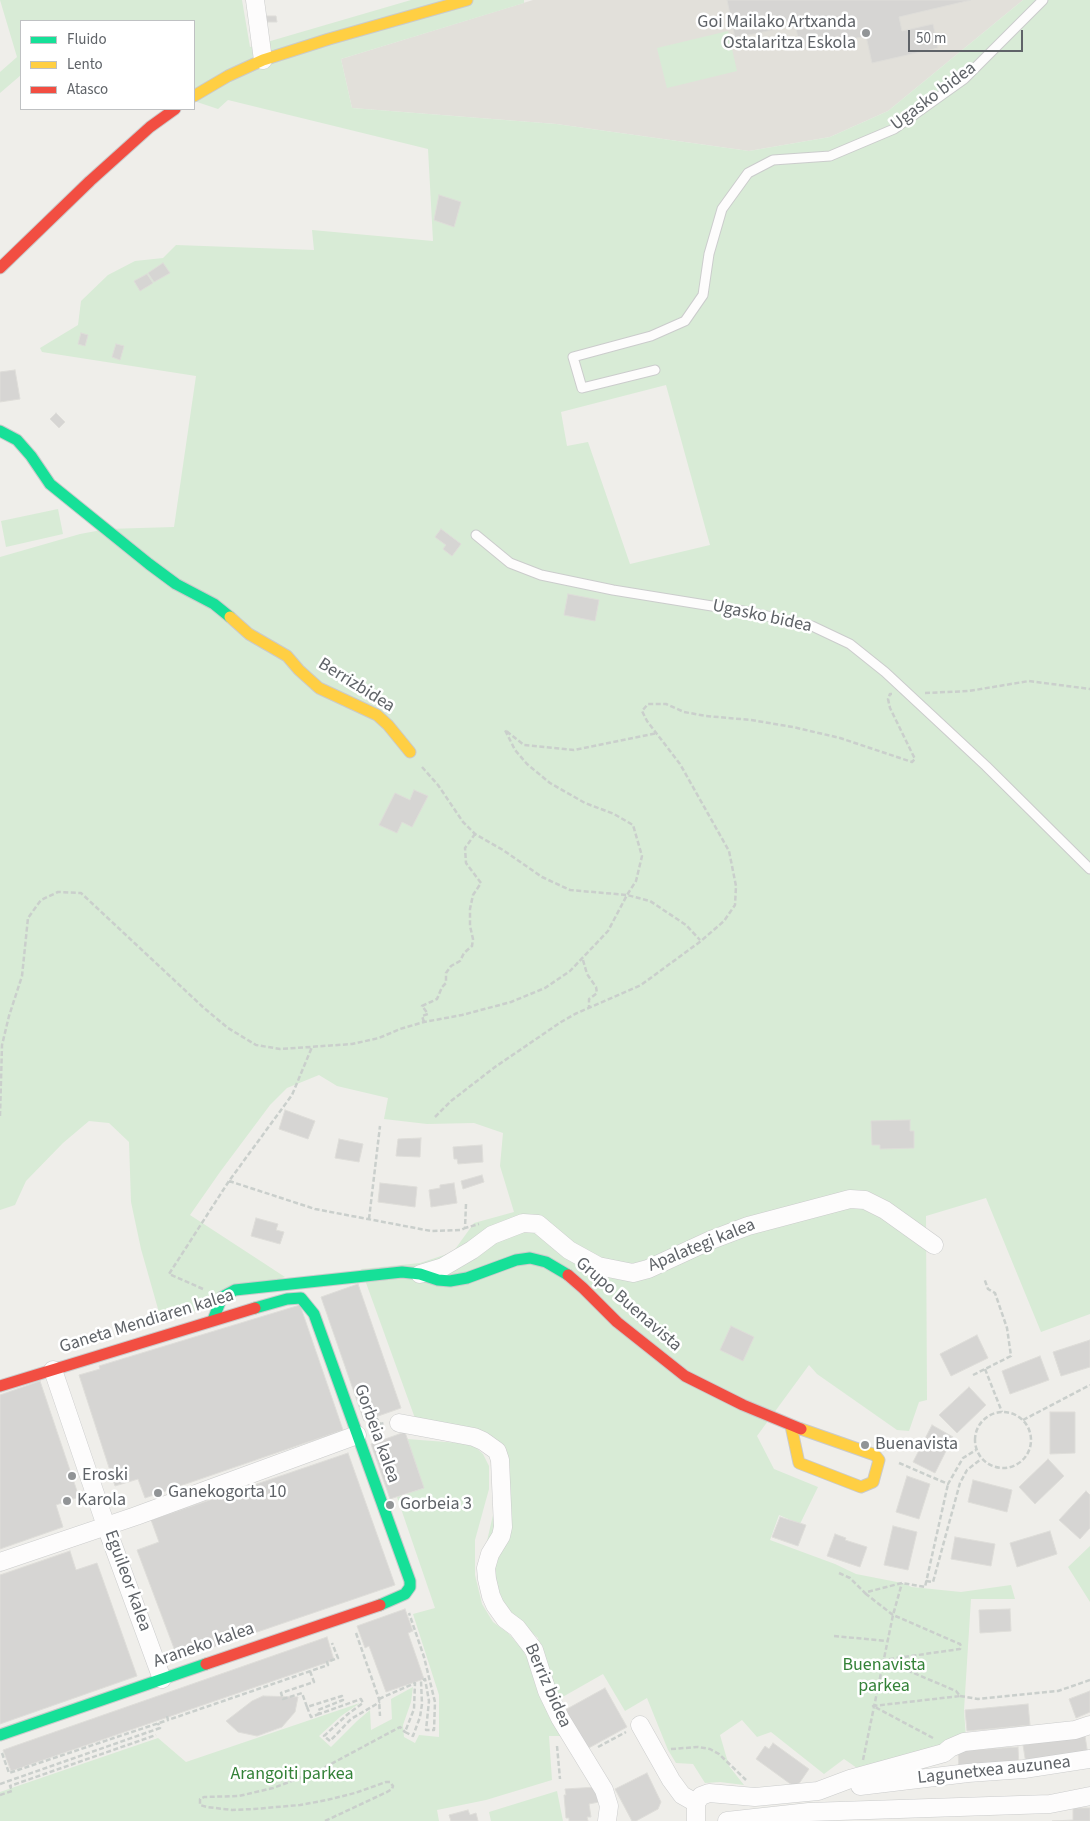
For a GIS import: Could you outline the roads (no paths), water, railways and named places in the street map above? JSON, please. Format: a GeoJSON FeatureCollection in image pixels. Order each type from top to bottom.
{"type":"FeatureCollection","features":[{"type":"Feature","properties":{"kind":"street"},"geometry":{"type":"LineString","coordinates":[[255,0],[263,60]]}},
{"type":"Feature","properties":{"kind":"street"},"geometry":{"type":"LineString","coordinates":[[195,95],[228,76],[263,60],[329,39],[467,0]]}},
{"type":"Feature","properties":{"kind":"street"},"geometry":{"type":"LineString","coordinates":[[0,268],[150,126],[174,110]]}},
{"type":"Feature","properties":{"kind":"street","name":"Berrizbidea"},"geometry":{"type":"LineString","coordinates":[[0,431],[17,440],[31,456],[50,484],[149,564],[176,584],[214,604],[249,634],[287,656],[319,688],[377,716],[388,725],[410,752]]}},
{"type":"Feature","properties":{"kind":"street","name":"Apalategi kalea"},"geometry":{"type":"LineString","coordinates":[[420,1274],[443,1267],[472,1250],[492,1235],[523,1223],[538,1224],[570,1250],[598,1266],[633,1273],[648,1269],[711,1240],[748,1226],[850,1199],[865,1200],[885,1210],[934,1245]]}},
{"type":"Feature","properties":{"kind":"street","name":"Grupo Buenavista"},"geometry":{"type":"LineString","coordinates":[[213,1320],[222,1298],[235,1290],[402,1272],[450,1281],[466,1278],[516,1260],[530,1258],[546,1262],[561,1270],[583,1288],[617,1322],[685,1376],[791,1426],[875,1455],[879,1460],[873,1482],[860,1487],[799,1463],[791,1426]]}},
{"type":"Feature","properties":{"kind":"street","name":"Ganeta Mendiaren kalea"},"geometry":{"type":"LineString","coordinates":[[0,1386],[287,1299],[301,1298],[304,1300]]}},
{"type":"Feature","properties":{"kind":"street","name":"Gorbeia kalea"},"geometry":{"type":"LineString","coordinates":[[304,1300],[314,1314],[410,1581]]}},
{"type":"Feature","properties":{"kind":"street","name":"Eguileor kalea"},"geometry":{"type":"LineString","coordinates":[[52,1370],[162,1679]]}},
{"type":"Feature","properties":{"kind":"street","name":"Berriz bidea"},"geometry":{"type":"LineString","coordinates":[[399,1423],[474,1438],[483,1441],[497,1451],[500,1460],[504,1526],[501,1536],[490,1554],[486,1568],[491,1596],[505,1619],[517,1628],[534,1650],[551,1700],[564,1726],[604,1790],[610,1806],[607,1821]]}},
{"type":"Feature","properties":{"kind":"street"},"geometry":{"type":"LineString","coordinates":[[0,1562],[106,1526],[357,1435]]}},
{"type":"Feature","properties":{"kind":"street","name":"Araneko kalea"},"geometry":{"type":"LineString","coordinates":[[0,1735],[394,1600],[405,1594],[410,1587],[410,1581]]}},
{"type":"Feature","properties":{"kind":"street","name":"Lagunetxea auzunea"},"geometry":{"type":"LineString","coordinates":[[898,1773],[964,1742],[1075,1730],[1090,1725]]}},
{"type":"Feature","properties":{"kind":"street"},"geometry":{"type":"LineString","coordinates":[[633,1729],[657,1755],[682,1795],[696,1812]]}},
{"type":"Feature","properties":{"kind":"street","name":"Lagunetxea auzunea"},"geometry":{"type":"LineString","coordinates":[[898,1773],[1024,1769],[1090,1759]]}},
{"type":"Feature","properties":{"kind":"street"},"geometry":{"type":"LineString","coordinates":[[696,1812],[701,1796],[709,1793],[755,1797],[818,1791],[898,1773]]}},
{"type":"Feature","properties":{"kind":"street"},"geometry":{"type":"LineString","coordinates":[[818,1791],[850,1779],[898,1773]]}},
{"type":"Feature","properties":{"kind":"street"},"geometry":{"type":"LineString","coordinates":[[778,1795],[788,1814]]}},
{"type":"Feature","properties":{"kind":"street"},"geometry":{"type":"LineString","coordinates":[[727,1821],[810,1812],[1050,1804],[1090,1796]]}},
{"type":"Feature","properties":{"kind":"lane","name":"Ugasko bidea"},"geometry":{"type":"LineString","coordinates":[[655,370],[582,388],[573,357],[651,336],[685,321],[703,295],[709,254],[722,209],[748,173],[773,160],[830,156],[894,129],[964,79],[1043,0]]}},
{"type":"Feature","properties":{"kind":"lane","name":"Ugasko bidea"},"geometry":{"type":"LineString","coordinates":[[476,535],[510,563],[541,575],[613,590],[749,612],[812,626],[850,644],[885,672],[986,766],[1090,869]]}},
{"type":"Feature","properties":{"kind":"place","name":"Goi Mailako Artxanda Ostalaritza Eskola"},"geometry":{"type":"Point","coordinates":[866,33]}},
{"type":"Feature","properties":{"kind":"place","name":"Buenavista"},"geometry":{"type":"Point","coordinates":[865,1445]}},
{"type":"Feature","properties":{"kind":"place","name":"Eroski"},"geometry":{"type":"Point","coordinates":[72,1476]}},
{"type":"Feature","properties":{"kind":"place","name":"Ganekogorta 10"},"geometry":{"type":"Point","coordinates":[158,1493]}},
{"type":"Feature","properties":{"kind":"place","name":"Karola"},"geometry":{"type":"Point","coordinates":[67,1501]}},
{"type":"Feature","properties":{"kind":"place","name":"Gorbeia 3"},"geometry":{"type":"Point","coordinates":[390,1505]}},
{"type":"Feature","properties":{"kind":"park label","name":"Buenavista parkea"},"geometry":{"type":"Point","coordinates":[884,1676]}},
{"type":"Feature","properties":{"kind":"park label","name":"Arangoiti parkea"},"geometry":{"type":"Point","coordinates":[292,1775]}}]}
